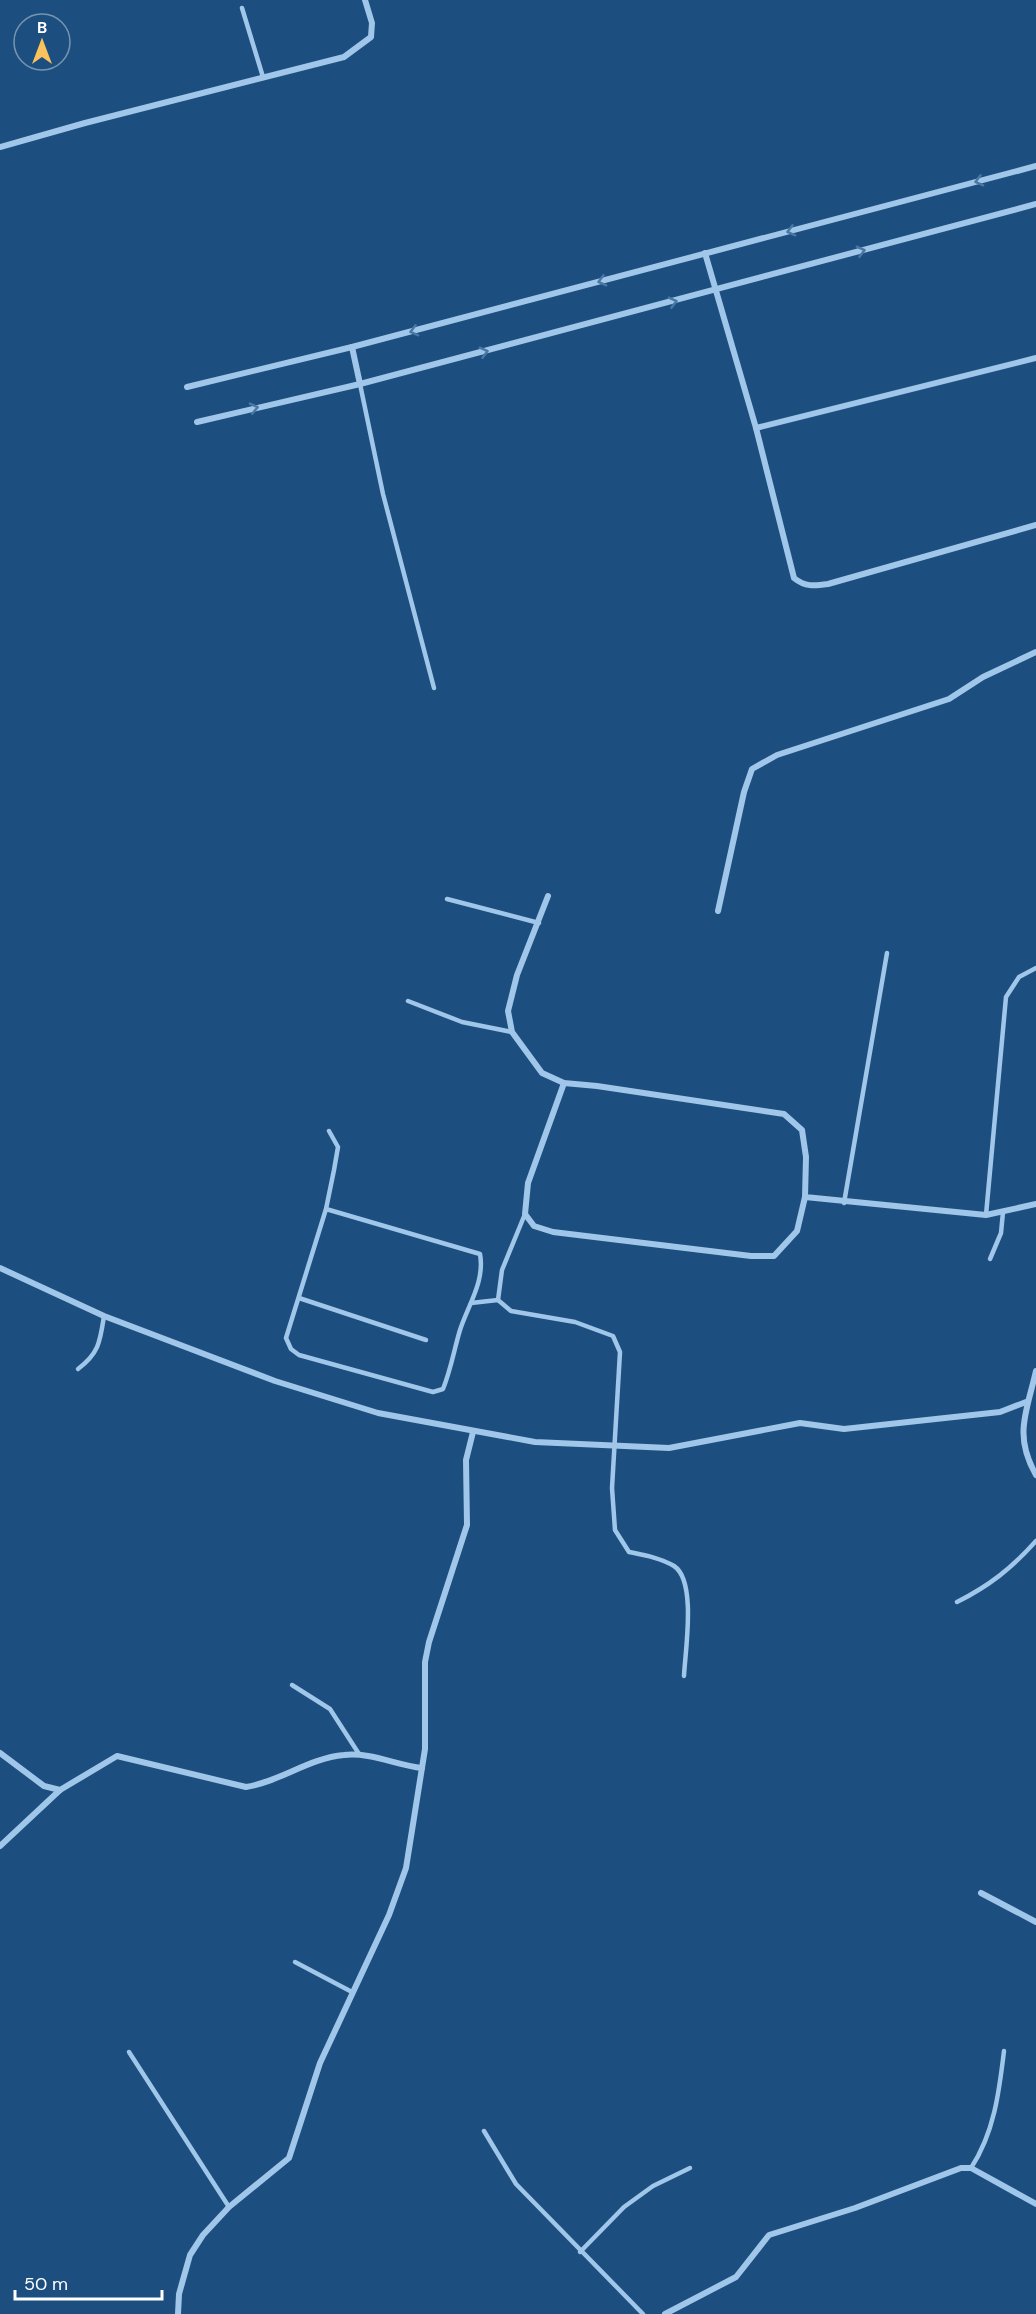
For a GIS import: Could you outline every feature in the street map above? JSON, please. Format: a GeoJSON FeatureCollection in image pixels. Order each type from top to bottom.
{"type":"FeatureCollection","features":[{"type":"Feature","properties":{"kind":"street"},"geometry":{"type":"LineString","coordinates":[[0,147],[344,57],[362,46],[371,37],[372,23],[365,0]]}},
{"type":"Feature","properties":{"kind":"street"},"geometry":{"type":"LineString","coordinates":[[188,387],[352,347],[1036,166]]}},
{"type":"Feature","properties":{"kind":"street"},"geometry":{"type":"LineString","coordinates":[[197,422],[360,384],[1036,204]]}},
{"type":"Feature","properties":{"kind":"street"},"geometry":{"type":"LineString","coordinates":[[705,253],[756,428],[790,570],[794,578],[802,584],[813,586],[828,584],[1036,525]]}},
{"type":"Feature","properties":{"kind":"street"},"geometry":{"type":"LineString","coordinates":[[352,347],[360,384]]}},
{"type":"Feature","properties":{"kind":"street"},"geometry":{"type":"LineString","coordinates":[[756,428],[1036,358]]}},
{"type":"Feature","properties":{"kind":"street"},"geometry":{"type":"LineString","coordinates":[[718,911],[744,792],[752,769],[777,755],[949,699],[983,677],[1036,652]]}},
{"type":"Feature","properties":{"kind":"street"},"geometry":{"type":"LineString","coordinates":[[548,896],[517,975],[508,1011],[512,1032],[543,1072],[564,1083],[783,1114],[802,1130],[806,1157],[805,1197],[797,1231],[774,1256],[751,1256],[553,1232],[534,1226],[525,1214],[528,1183],[564,1083]]}},
{"type":"Feature","properties":{"kind":"street"},"geometry":{"type":"LineString","coordinates":[[805,1197],[844,1203],[986,1215],[1036,1204]]}},
{"type":"Feature","properties":{"kind":"street"},"geometry":{"type":"LineString","coordinates":[[0,1268],[104,1316],[276,1381],[378,1413],[536,1442],[613,1448],[669,1448],[800,1423],[844,1430],[1000,1412],[1026,1402]]}},
{"type":"Feature","properties":{"kind":"street"},"geometry":{"type":"LineString","coordinates":[[1036,1371],[1026,1402],[1023,1440],[1028,1461],[1036,1475]]}},
{"type":"Feature","properties":{"kind":"street"},"geometry":{"type":"LineString","coordinates":[[177,2314],[179,2294],[190,2255],[203,2235],[229,2207],[289,2158],[320,2063],[389,1914],[406,1868],[426,1749],[425,1662],[429,1642],[467,1525],[469,1509],[466,1460],[473,1432]]}},
{"type":"Feature","properties":{"kind":"street"},"geometry":{"type":"LineString","coordinates":[[0,1753],[44,1786],[60,1790]]}},
{"type":"Feature","properties":{"kind":"street"},"geometry":{"type":"LineString","coordinates":[[0,1846],[60,1790],[117,1756],[246,1787],[300,1766],[341,1755],[358,1754],[400,1766],[422,1768]]}},
{"type":"Feature","properties":{"kind":"street"},"geometry":{"type":"LineString","coordinates":[[981,1893],[1036,1922]]}},
{"type":"Feature","properties":{"kind":"street"},"geometry":{"type":"LineString","coordinates":[[665,2314],[736,2277],[769,2235],[855,2208],[961,2168],[971,2168],[1036,2204]]}},
{"type":"Feature","properties":{"kind":"lane"},"geometry":{"type":"LineString","coordinates":[[243,8],[263,77]]}},
{"type":"Feature","properties":{"kind":"lane"},"geometry":{"type":"LineString","coordinates":[[360,384],[383,494],[434,688]]}},
{"type":"Feature","properties":{"kind":"lane"},"geometry":{"type":"LineString","coordinates":[[447,899],[538,923]]}},
{"type":"Feature","properties":{"kind":"lane"},"geometry":{"type":"LineString","coordinates":[[844,1203],[887,953]]}},
{"type":"Feature","properties":{"kind":"lane"},"geometry":{"type":"LineString","coordinates":[[986,1215],[1006,997],[1019,977],[1036,968]]}},
{"type":"Feature","properties":{"kind":"lane"},"geometry":{"type":"LineString","coordinates":[[408,1001],[462,1022],[512,1032]]}},
{"type":"Feature","properties":{"kind":"lane"},"geometry":{"type":"LineString","coordinates":[[326,1209],[480,1254],[482,1266],[443,1389],[433,1392],[299,1355],[291,1348],[286,1338],[326,1209],[338,1147],[329,1131]]}},
{"type":"Feature","properties":{"kind":"lane"},"geometry":{"type":"LineString","coordinates":[[990,1259],[1001,1233],[1003,1212]]}},
{"type":"Feature","properties":{"kind":"lane"},"geometry":{"type":"LineString","coordinates":[[498,1300],[502,1270],[525,1214]]}},
{"type":"Feature","properties":{"kind":"lane"},"geometry":{"type":"LineString","coordinates":[[299,1298],[426,1340]]}},
{"type":"Feature","properties":{"kind":"lane"},"geometry":{"type":"LineString","coordinates":[[471,1303],[498,1300],[511,1311],[574,1322],[613,1336],[620,1352],[613,1448],[612,1488],[615,1530],[629,1552],[652,1557],[676,1567],[686,1583],[684,1676]]}},
{"type":"Feature","properties":{"kind":"lane"},"geometry":{"type":"LineString","coordinates":[[78,1369],[93,1357],[100,1339],[104,1316]]}},
{"type":"Feature","properties":{"kind":"lane"},"geometry":{"type":"LineString","coordinates":[[957,1602],[988,1587],[1013,1567],[1036,1541]]}},
{"type":"Feature","properties":{"kind":"lane"},"geometry":{"type":"LineString","coordinates":[[292,1685],[330,1709],[358,1754]]}},
{"type":"Feature","properties":{"kind":"lane"},"geometry":{"type":"LineString","coordinates":[[295,1962],[352,1992]]}},
{"type":"Feature","properties":{"kind":"lane"},"geometry":{"type":"LineString","coordinates":[[971,2168],[985,2148],[994,2115],[1004,2051]]}},
{"type":"Feature","properties":{"kind":"lane"},"geometry":{"type":"LineString","coordinates":[[129,2052],[229,2207]]}},
{"type":"Feature","properties":{"kind":"lane"},"geometry":{"type":"LineString","coordinates":[[484,2131],[516,2184],[642,2314]]}},
{"type":"Feature","properties":{"kind":"lane"},"geometry":{"type":"LineString","coordinates":[[580,2252],[624,2206],[653,2186],[690,2168]]}}]}
